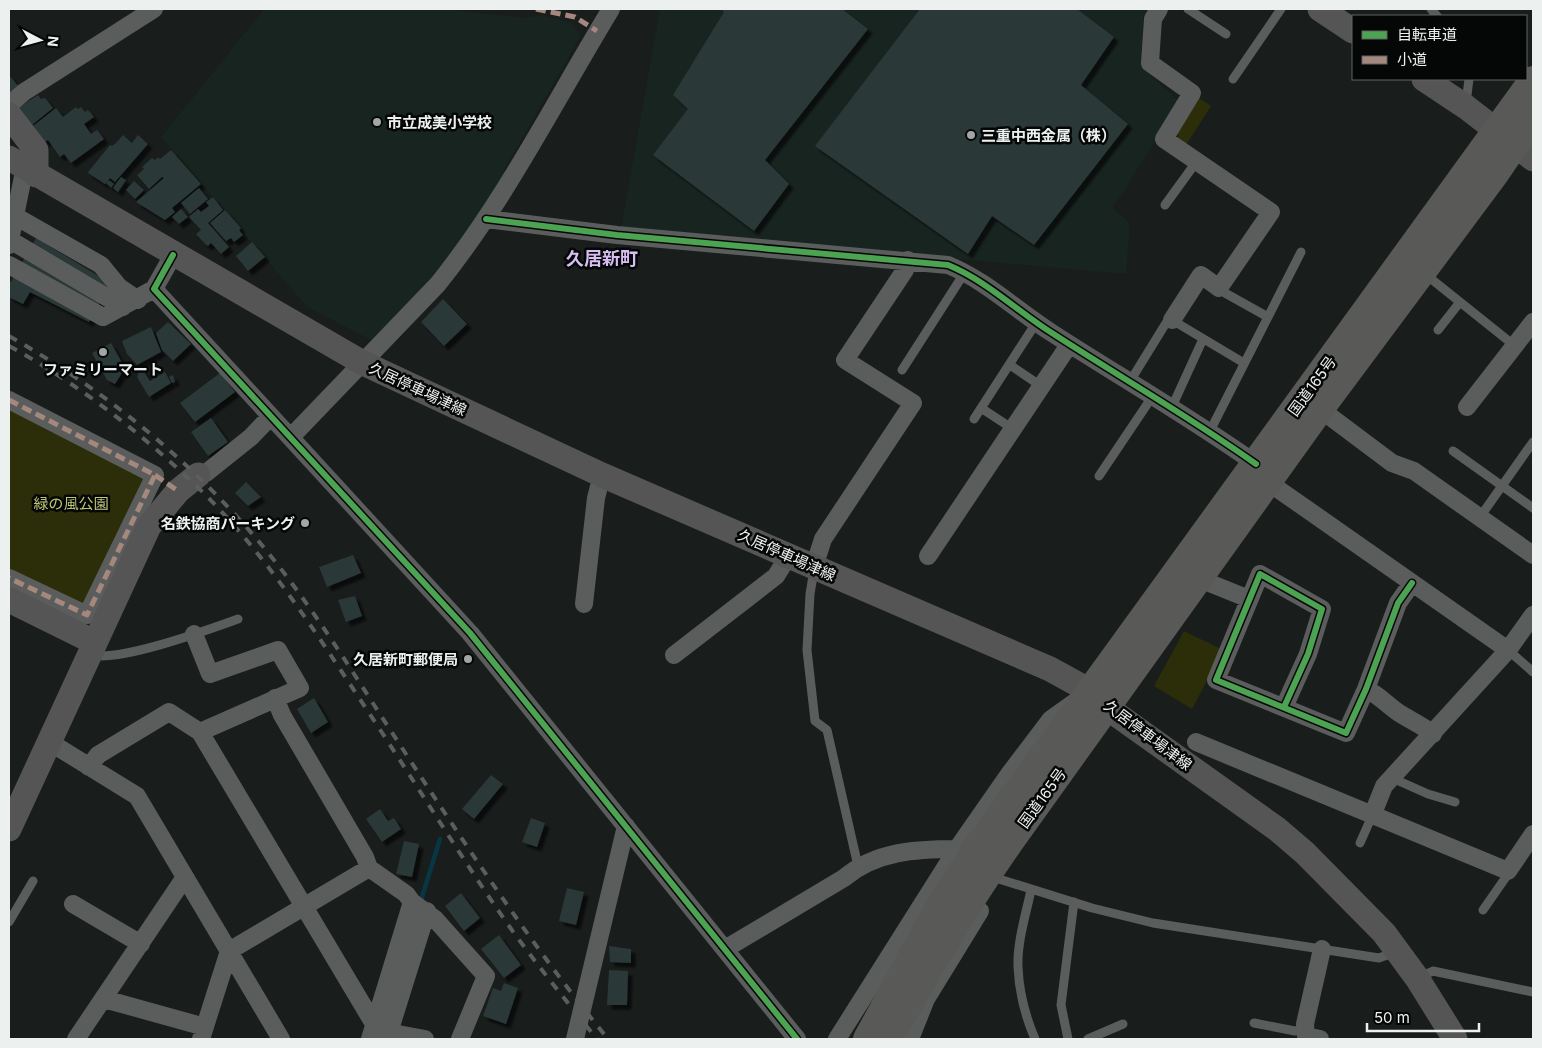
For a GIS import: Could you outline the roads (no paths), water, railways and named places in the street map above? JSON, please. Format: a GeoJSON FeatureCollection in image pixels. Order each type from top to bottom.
{"type":"FeatureCollection","features":[{"type":"Feature","properties":{"kind":"highway","name":"国道165号"},"geometry":{"type":"LineString","coordinates":[[1105,704],[1262,473],[1515,144],[1533,80]]}},
{"type":"Feature","properties":{"kind":"highway","name":"国道165号"},"geometry":{"type":"LineString","coordinates":[[889,1039],[942,902],[980,843],[1105,704],[1205,572],[1262,473],[1320,409],[1495,174],[1533,118]]}},
{"type":"Feature","properties":{"kind":"highway","name":"国道165号"},"geometry":{"type":"LineString","coordinates":[[867,1039],[915,971]]}},
{"type":"Feature","properties":{"kind":"main road"},"geometry":{"type":"LineString","coordinates":[[1320,9],[1352,30]]}},
{"type":"Feature","properties":{"kind":"main road"},"geometry":{"type":"LineString","coordinates":[[1426,80],[1466,107],[1515,144]]}},
{"type":"Feature","properties":{"kind":"main road"},"geometry":{"type":"LineString","coordinates":[[9,115],[36,150],[23,167]]}},
{"type":"Feature","properties":{"kind":"main road","name":"久居停車場津線"},"geometry":{"type":"LineString","coordinates":[[23,167],[363,363],[602,475],[1050,669],[1105,704],[1298,847],[1334,882],[1398,951],[1455,1039]]}},
{"type":"Feature","properties":{"kind":"main road"},"geometry":{"type":"LineString","coordinates":[[9,829],[51,743],[91,648],[149,526],[178,491],[198,475]]}},
{"type":"Feature","properties":{"kind":"main road"},"geometry":{"type":"LineString","coordinates":[[9,600],[91,648]]}},
{"type":"Feature","properties":{"kind":"street"},"geometry":{"type":"LineString","coordinates":[[9,105],[24,92],[154,9]]}},
{"type":"Feature","properties":{"kind":"street"},"geometry":{"type":"LineString","coordinates":[[291,436],[438,284],[486,219],[611,9]]}},
{"type":"Feature","properties":{"kind":"street"},"geometry":{"type":"LineString","coordinates":[[1159,9],[1153,19],[1150,63],[1192,93],[1164,138],[1271,212],[1219,288],[1201,276],[1172,320]]}},
{"type":"Feature","properties":{"kind":"street"},"geometry":{"type":"LineString","coordinates":[[23,167],[9,243],[130,304]]}},
{"type":"Feature","properties":{"kind":"street"},"geometry":{"type":"LineString","coordinates":[[15,216],[101,264],[130,304]]}},
{"type":"Feature","properties":{"kind":"street"},"geometry":{"type":"LineString","coordinates":[[486,219],[618,235],[908,260],[948,265],[965,272],[1069,345],[1171,409],[1210,431],[1262,473],[1412,583],[1508,650]]}},
{"type":"Feature","properties":{"kind":"street"},"geometry":{"type":"LineString","coordinates":[[9,264],[103,317],[130,304],[154,289],[173,255]]}},
{"type":"Feature","properties":{"kind":"street"},"geometry":{"type":"LineString","coordinates":[[814,567],[824,539],[912,403],[845,360],[905,270],[908,260]]}},
{"type":"Feature","properties":{"kind":"street"},"geometry":{"type":"LineString","coordinates":[[154,289],[470,633],[796,1039]]}},
{"type":"Feature","properties":{"kind":"street"},"geometry":{"type":"LineString","coordinates":[[1467,407],[1533,322]]}},
{"type":"Feature","properties":{"kind":"street"},"geometry":{"type":"LineString","coordinates":[[928,556],[1069,345]]}},
{"type":"Feature","properties":{"kind":"street"},"geometry":{"type":"LineString","coordinates":[[9,400],[155,475],[87,615],[9,578]]}},
{"type":"Feature","properties":{"kind":"street"},"geometry":{"type":"LineString","coordinates":[[1320,409],[1392,463],[1414,471],[1533,555]]}},
{"type":"Feature","properties":{"kind":"street"},"geometry":{"type":"LineString","coordinates":[[198,475],[206,473],[251,437],[271,416]]}},
{"type":"Feature","properties":{"kind":"street"},"geometry":{"type":"LineString","coordinates":[[584,604],[596,498],[602,475]]}},
{"type":"Feature","properties":{"kind":"street"},"geometry":{"type":"LineString","coordinates":[[674,655],[776,576],[789,555]]}},
{"type":"Feature","properties":{"kind":"street"},"geometry":{"type":"LineString","coordinates":[[1205,572],[1249,599]]}},
{"type":"Feature","properties":{"kind":"street"},"geometry":{"type":"LineString","coordinates":[[1284,707],[1308,654],[1322,609],[1260,574],[1216,680],[1346,734],[1366,688],[1398,603],[1412,583]]}},
{"type":"Feature","properties":{"kind":"street"},"geometry":{"type":"LineString","coordinates":[[1372,816],[1384,786],[1508,650],[1533,614]]}},
{"type":"Feature","properties":{"kind":"street"},"geometry":{"type":"LineString","coordinates":[[194,634],[210,674],[278,650],[300,688],[200,732]]}},
{"type":"Feature","properties":{"kind":"street"},"geometry":{"type":"LineString","coordinates":[[1366,688],[1380,696],[1397,712],[1424,726],[1433,734]]}},
{"type":"Feature","properties":{"kind":"street"},"geometry":{"type":"LineString","coordinates":[[276,698],[282,715],[365,857],[369,868],[406,894],[486,976],[460,1039]]}},
{"type":"Feature","properties":{"kind":"street","name":"国道165号"},"geometry":{"type":"LineString","coordinates":[[837,1039],[957,849],[1051,719],[1105,704]]}},
{"type":"Feature","properties":{"kind":"street","name":"国道165号"},"geometry":{"type":"LineString","coordinates":[[910,1039],[926,999],[1105,704]]}},
{"type":"Feature","properties":{"kind":"street"},"geometry":{"type":"LineString","coordinates":[[89,767],[98,755],[169,712],[200,732],[303,907],[381,1032],[426,1039]]}},
{"type":"Feature","properties":{"kind":"street"},"geometry":{"type":"LineString","coordinates":[[1196,742],[1508,871],[1533,834]]}},
{"type":"Feature","properties":{"kind":"street"},"geometry":{"type":"LineString","coordinates":[[51,743],[137,796],[280,1039]]}},
{"type":"Feature","properties":{"kind":"street"},"geometry":{"type":"LineString","coordinates":[[576,1039],[626,826]]}},
{"type":"Feature","properties":{"kind":"street"},"geometry":{"type":"LineString","coordinates":[[725,949],[844,878],[858,866],[906,850],[957,849]]}},
{"type":"Feature","properties":{"kind":"street"},"geometry":{"type":"LineString","coordinates":[[104,999],[203,1033],[229,951],[369,868]]}},
{"type":"Feature","properties":{"kind":"street"},"geometry":{"type":"LineString","coordinates":[[76,1039],[185,877]]}},
{"type":"Feature","properties":{"kind":"street"},"geometry":{"type":"LineString","coordinates":[[73,904],[140,944]]}},
{"type":"Feature","properties":{"kind":"street"},"geometry":{"type":"LineString","coordinates":[[381,1032],[419,906]]}},
{"type":"Feature","properties":{"kind":"street"},"geometry":{"type":"LineString","coordinates":[[1309,1036],[1322,949]]}},
{"type":"Feature","properties":{"kind":"lane"},"geometry":{"type":"LineString","coordinates":[[1188,9],[1226,34]]}},
{"type":"Feature","properties":{"kind":"lane"},"geometry":{"type":"LineString","coordinates":[[1234,79],[1281,9]]}},
{"type":"Feature","properties":{"kind":"lane"},"geometry":{"type":"LineString","coordinates":[[1466,107],[1469,80]]}},
{"type":"Feature","properties":{"kind":"lane"},"geometry":{"type":"LineString","coordinates":[[1165,205],[1197,161]]}},
{"type":"Feature","properties":{"kind":"lane"},"geometry":{"type":"LineString","coordinates":[[1210,431],[1301,252]]}},
{"type":"Feature","properties":{"kind":"lane"},"geometry":{"type":"LineString","coordinates":[[902,370],[965,272]]}},
{"type":"Feature","properties":{"kind":"lane"},"geometry":{"type":"LineString","coordinates":[[1422,272],[1515,346]]}},
{"type":"Feature","properties":{"kind":"lane"},"geometry":{"type":"LineString","coordinates":[[1219,288],[1268,317]]}},
{"type":"Feature","properties":{"kind":"lane"},"geometry":{"type":"LineString","coordinates":[[1438,330],[1460,302]]}},
{"type":"Feature","properties":{"kind":"lane"},"geometry":{"type":"LineString","coordinates":[[1129,383],[1166,323],[1172,320],[1244,363]]}},
{"type":"Feature","properties":{"kind":"lane"},"geometry":{"type":"LineString","coordinates":[[974,419],[1036,323]]}},
{"type":"Feature","properties":{"kind":"lane"},"geometry":{"type":"LineString","coordinates":[[1171,409],[1203,339]]}},
{"type":"Feature","properties":{"kind":"lane"},"geometry":{"type":"LineString","coordinates":[[1010,365],[1041,386]]}},
{"type":"Feature","properties":{"kind":"lane"},"geometry":{"type":"LineString","coordinates":[[1099,476],[1152,397]]}},
{"type":"Feature","properties":{"kind":"lane"},"geometry":{"type":"LineString","coordinates":[[981,408],[1013,429]]}},
{"type":"Feature","properties":{"kind":"lane"},"geometry":{"type":"LineString","coordinates":[[1480,517],[1533,442]]}},
{"type":"Feature","properties":{"kind":"lane"},"geometry":{"type":"LineString","coordinates":[[1453,451],[1533,508]]}},
{"type":"Feature","properties":{"kind":"lane"},"geometry":{"type":"LineString","coordinates":[[814,567],[810,594],[807,650],[815,721],[827,730],[858,866]]}},
{"type":"Feature","properties":{"kind":"lane"},"geometry":{"type":"LineString","coordinates":[[91,648],[100,657],[115,655],[194,634],[238,619]]}},
{"type":"Feature","properties":{"kind":"lane"},"geometry":{"type":"LineString","coordinates":[[1508,650],[1533,672]]}},
{"type":"Feature","properties":{"kind":"lane"},"geometry":{"type":"LineString","coordinates":[[1392,778],[1428,794],[1455,802]]}},
{"type":"Feature","properties":{"kind":"lane"},"geometry":{"type":"LineString","coordinates":[[1360,843],[1372,816]]}},
{"type":"Feature","properties":{"kind":"lane"},"geometry":{"type":"LineString","coordinates":[[1483,910],[1506,877],[1508,871]]}},
{"type":"Feature","properties":{"kind":"lane"},"geometry":{"type":"LineString","coordinates":[[999,879],[1031,890],[1153,923],[1379,958],[1398,951]]}},
{"type":"Feature","properties":{"kind":"lane"},"geometry":{"type":"LineString","coordinates":[[9,922],[33,881]]}},
{"type":"Feature","properties":{"kind":"lane"},"geometry":{"type":"LineString","coordinates":[[1031,890],[1021,935],[1018,968],[1028,1022],[1035,1039]]}},
{"type":"Feature","properties":{"kind":"lane"},"geometry":{"type":"LineString","coordinates":[[1068,1039],[1062,1005],[1074,902]]}},
{"type":"Feature","properties":{"kind":"lane"},"geometry":{"type":"LineString","coordinates":[[1417,978],[1434,971],[1533,992]]}},
{"type":"Feature","properties":{"kind":"lane"},"geometry":{"type":"LineString","coordinates":[[1254,1023],[1295,1031],[1309,1036]]}},
{"type":"Feature","properties":{"kind":"lane"},"geometry":{"type":"LineString","coordinates":[[1088,1039],[1123,1024]]}},
{"type":"Feature","properties":{"kind":"waterway"},"geometry":{"type":"LineString","coordinates":[[420,903],[440,839]]}},
{"type":"Feature","properties":{"kind":"railway"},"geometry":{"type":"LineString","coordinates":[[9,336],[72,375],[159,441],[213,492],[260,543],[280,567],[317,619],[493,885],[549,963],[608,1039]]}},
{"type":"Feature","properties":{"kind":"railway"},"geometry":{"type":"LineString","coordinates":[[9,346],[58,375],[104,407],[190,480],[240,533],[306,619],[509,926],[597,1039]]}},
{"type":"Feature","properties":{"kind":"place","name":"市立成美小学校"},"geometry":{"type":"Point","coordinates":[377,122]}},
{"type":"Feature","properties":{"kind":"place","name":"三重中西金属（株）"},"geometry":{"type":"Point","coordinates":[971,135]}},
{"type":"Feature","properties":{"kind":"place","name":"ファミリーマート"},"geometry":{"type":"Point","coordinates":[103,352]}},
{"type":"Feature","properties":{"kind":"place","name":"名鉄協商パーキング"},"geometry":{"type":"Point","coordinates":[305,523]}},
{"type":"Feature","properties":{"kind":"place","name":"久居新町郵便局"},"geometry":{"type":"Point","coordinates":[468,659]}},
{"type":"Feature","properties":{"kind":"district","name":"久居新町"},"geometry":{"type":"Point","coordinates":[602,258]}},
{"type":"Feature","properties":{"kind":"park label","name":"緑の風公園"},"geometry":{"type":"Point","coordinates":[71,503]}}]}
